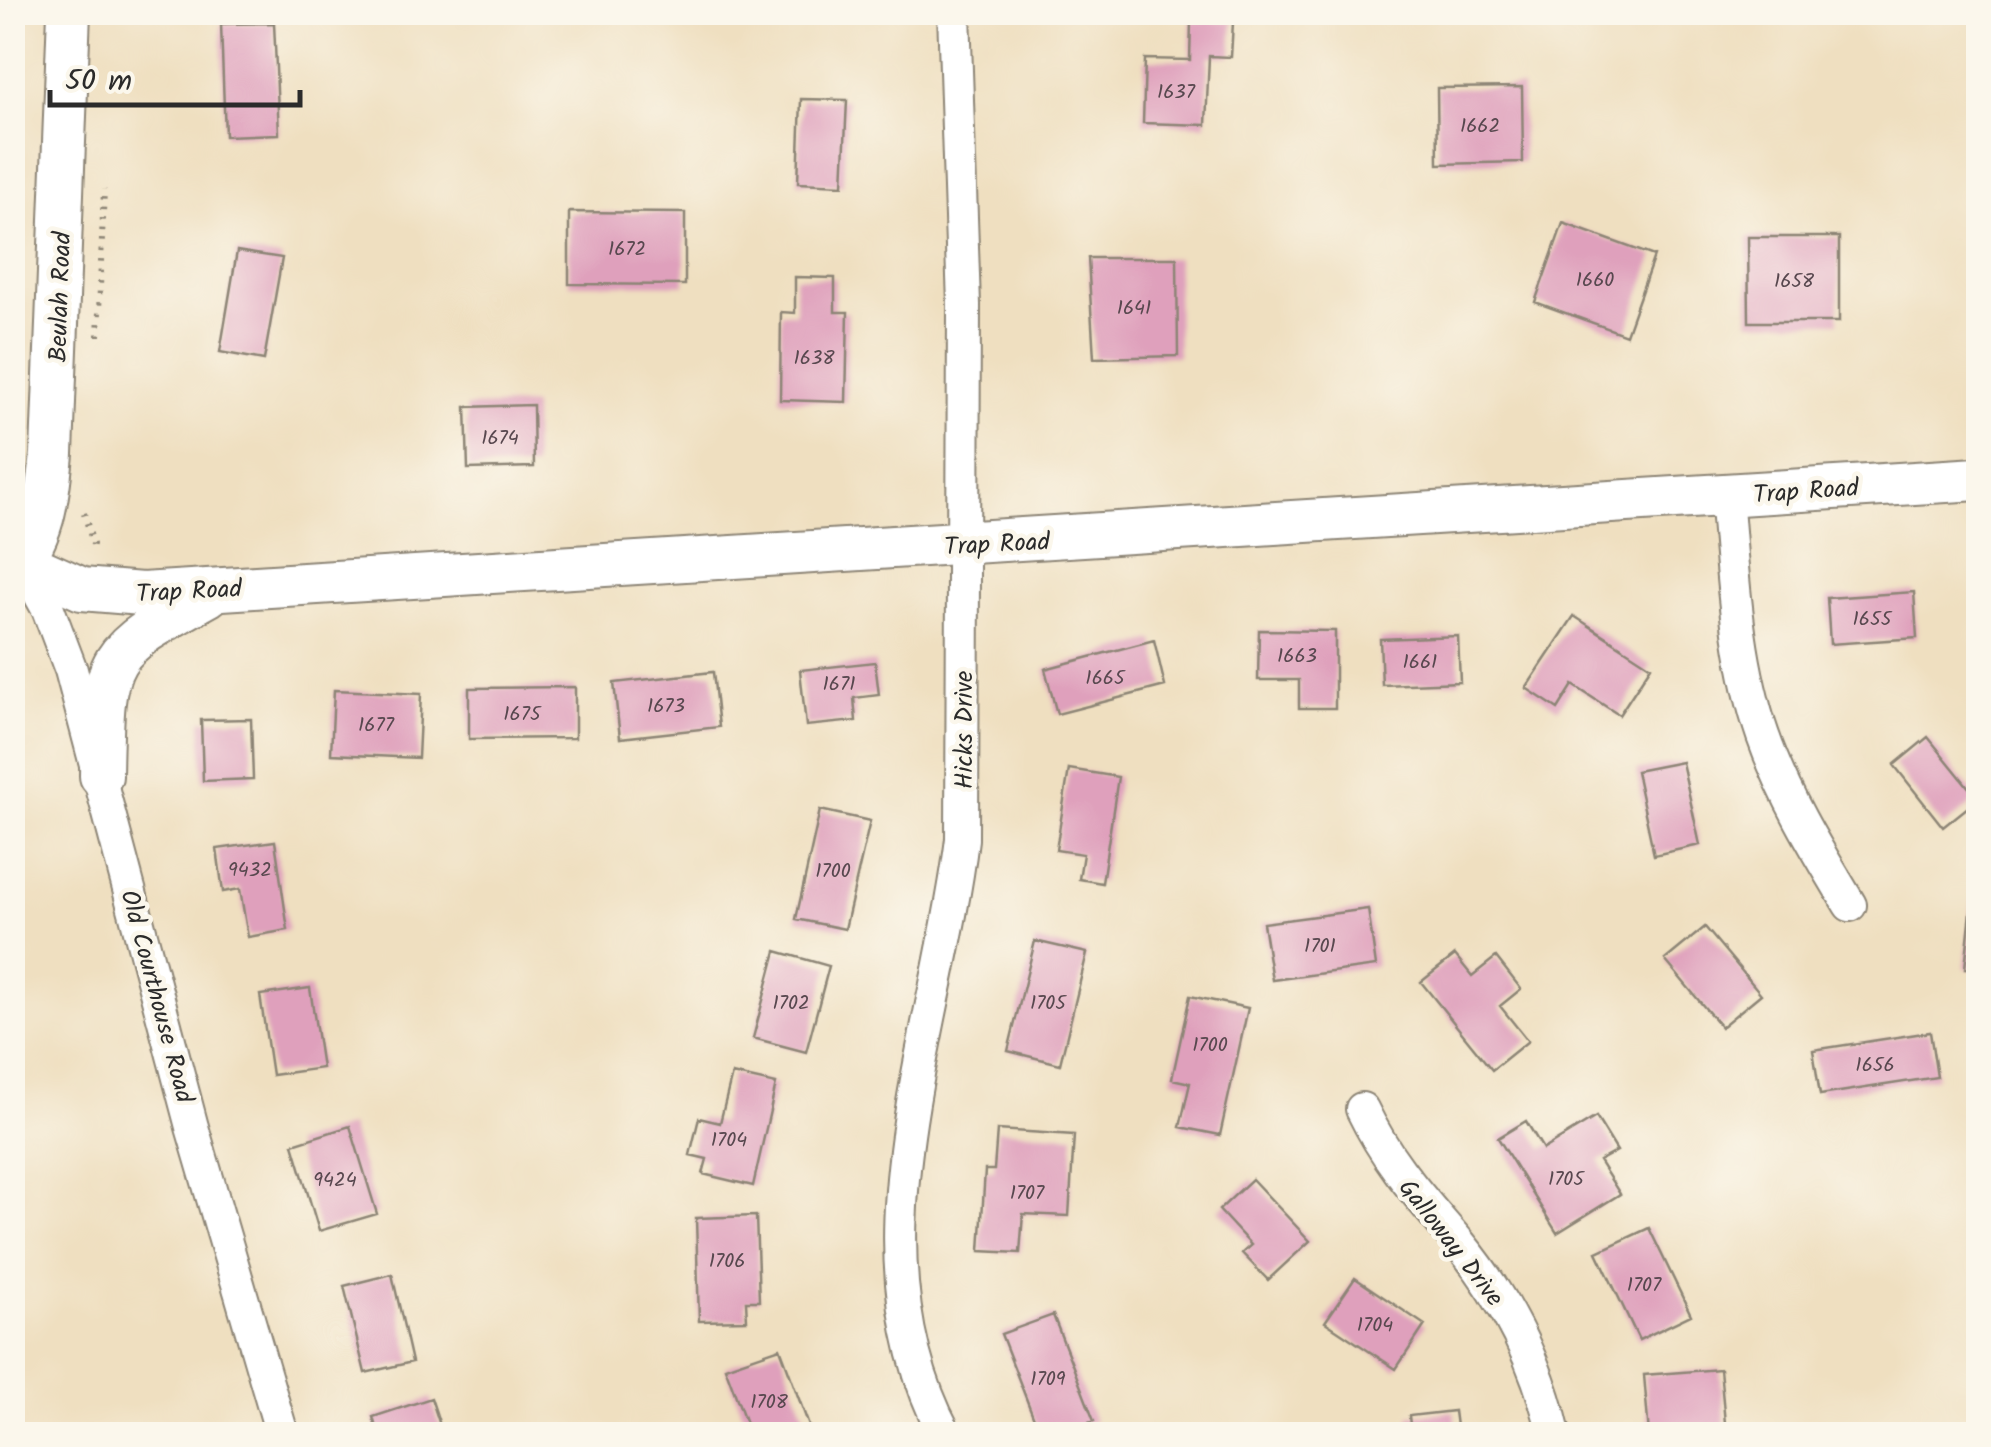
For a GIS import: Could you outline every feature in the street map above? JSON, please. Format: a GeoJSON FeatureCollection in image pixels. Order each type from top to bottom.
{"type":"FeatureCollection","features":[{"type":"Feature","properties":{"kind":"main road","name":"Beulah Road"},"geometry":{"type":"LineString","coordinates":[[17,567],[46,504],[52,454],[69,12]]}},
{"type":"Feature","properties":{"kind":"main road","name":"Trap Road"},"geometry":{"type":"LineString","coordinates":[[17,567],[92,591],[142,594],[960,546],[1978,479]]}},
{"type":"Feature","properties":{"kind":"main road"},"geometry":{"type":"LineString","coordinates":[[101,776],[104,688],[119,655],[139,634],[218,590]]}},
{"type":"Feature","properties":{"kind":"street","name":"Hicks Drive"},"geometry":{"type":"LineString","coordinates":[[945,1434],[915,1355],[904,1311],[897,1242],[900,1183],[953,908],[962,839],[965,742],[960,546],[964,306],[954,12]]}},
{"type":"Feature","properties":{"kind":"street"},"geometry":{"type":"LineString","coordinates":[[1726,495],[1738,624],[1762,734],[1786,792],[1850,905]]}},
{"type":"Feature","properties":{"kind":"street","name":"Old Courthouse Road"},"geometry":{"type":"LineString","coordinates":[[17,567],[64,646],[192,1128],[282,1434]]}},
{"type":"Feature","properties":{"kind":"street","name":"Galloway Drive"},"geometry":{"type":"LineString","coordinates":[[1362,1110],[1383,1152],[1412,1194],[1495,1291],[1522,1340],[1545,1395],[1554,1434]]}},
{"type":"Feature","properties":{"kind":"path"},"geometry":{"type":"LineString","coordinates":[[96,351],[104,183]]}},
{"type":"Feature","properties":{"kind":"path"},"geometry":{"type":"LineString","coordinates":[[84,511],[84,524],[94,544],[92,591]]}},
{"type":"Feature","properties":{"kind":"building"},"geometry":{"type":"Polygon","coordinates":[[[1191,21],[1233,22],[1231,57],[1209,56],[1206,125],[1143,123],[1145,59],[1190,60],[1191,21]]]}},
{"type":"Feature","properties":{"kind":"building"},"geometry":{"type":"Polygon","coordinates":[[[274,23],[279,134],[225,136],[221,24],[274,23]]]}},
{"type":"Feature","properties":{"kind":"building"},"geometry":{"type":"Polygon","coordinates":[[[1522,87],[1523,162],[1438,164],[1437,88],[1522,87]]]}},
{"type":"Feature","properties":{"kind":"building"},"geometry":{"type":"Polygon","coordinates":[[[801,99],[847,100],[843,185],[798,183],[801,99]]]}},
{"type":"Feature","properties":{"kind":"building"},"geometry":{"type":"Polygon","coordinates":[[[569,212],[685,213],[685,285],[569,284],[569,212]]]}},
{"type":"Feature","properties":{"kind":"building"},"geometry":{"type":"Polygon","coordinates":[[[1563,223],[1654,256],[1626,335],[1535,302],[1563,223]]]}},
{"type":"Feature","properties":{"kind":"building"},"geometry":{"type":"Polygon","coordinates":[[[1748,237],[1839,237],[1839,322],[1749,322],[1748,237]]]}},
{"type":"Feature","properties":{"kind":"building"},"geometry":{"type":"Polygon","coordinates":[[[237,251],[282,258],[264,360],[220,352],[237,251]]]}},
{"type":"Feature","properties":{"kind":"building"},"geometry":{"type":"Polygon","coordinates":[[[1088,258],[1177,258],[1178,356],[1094,358],[1088,258]]]}},
{"type":"Feature","properties":{"kind":"building"},"geometry":{"type":"Polygon","coordinates":[[[795,277],[835,278],[835,312],[848,312],[846,402],[780,400],[781,312],[795,313],[795,277]]]}},
{"type":"Feature","properties":{"kind":"building"},"geometry":{"type":"Polygon","coordinates":[[[533,405],[534,467],[468,469],[466,407],[533,405]]]}},
{"type":"Feature","properties":{"kind":"building"},"geometry":{"type":"Polygon","coordinates":[[[1914,592],[1917,638],[1830,644],[1827,598],[1914,592]]]}},
{"type":"Feature","properties":{"kind":"building"},"geometry":{"type":"Polygon","coordinates":[[[1574,616],[1651,666],[1619,715],[1573,685],[1558,709],[1526,688],[1574,616]]]}},
{"type":"Feature","properties":{"kind":"building"},"geometry":{"type":"Polygon","coordinates":[[[1259,630],[1335,631],[1335,708],[1299,708],[1299,680],[1258,680],[1259,630]]]}},
{"type":"Feature","properties":{"kind":"building"},"geometry":{"type":"Polygon","coordinates":[[[1458,636],[1460,682],[1382,685],[1380,639],[1458,636]]]}},
{"type":"Feature","properties":{"kind":"building"},"geometry":{"type":"Polygon","coordinates":[[[1154,640],[1165,686],[1057,714],[1045,669],[1154,640]]]}},
{"type":"Feature","properties":{"kind":"building"},"geometry":{"type":"Polygon","coordinates":[[[875,662],[879,695],[854,698],[856,721],[806,726],[800,670],[875,662]]]}},
{"type":"Feature","properties":{"kind":"building"},"geometry":{"type":"Polygon","coordinates":[[[713,672],[719,727],[620,738],[614,683],[713,672]]]}},
{"type":"Feature","properties":{"kind":"building"},"geometry":{"type":"Polygon","coordinates":[[[575,687],[575,738],[469,739],[469,688],[575,687]]]}},
{"type":"Feature","properties":{"kind":"building"},"geometry":{"type":"Polygon","coordinates":[[[334,690],[421,694],[418,758],[331,754],[334,690]]]}},
{"type":"Feature","properties":{"kind":"building"},"geometry":{"type":"Polygon","coordinates":[[[251,719],[253,779],[203,781],[201,720],[251,719]]]}},
{"type":"Feature","properties":{"kind":"building"},"geometry":{"type":"Polygon","coordinates":[[[1928,737],[1978,799],[1943,827],[1894,765],[1928,737]]]}},
{"type":"Feature","properties":{"kind":"building"},"geometry":{"type":"Polygon","coordinates":[[[1682,762],[1700,845],[1654,855],[1636,771],[1682,762]]]}},
{"type":"Feature","properties":{"kind":"building"},"geometry":{"type":"Polygon","coordinates":[[[1069,769],[1118,777],[1102,883],[1079,879],[1083,854],[1056,850],[1069,769]]]}},
{"type":"Feature","properties":{"kind":"building"},"geometry":{"type":"Polygon","coordinates":[[[820,810],[870,821],[845,929],[796,919],[820,810]]]}},
{"type":"Feature","properties":{"kind":"building"},"geometry":{"type":"Polygon","coordinates":[[[275,841],[288,930],[248,937],[240,889],[223,892],[217,849],[275,841]]]}},
{"type":"Feature","properties":{"kind":"building"},"geometry":{"type":"Polygon","coordinates":[[[1974,883],[1978,884],[1978,969],[1965,968],[1974,883]]]}},
{"type":"Feature","properties":{"kind":"building"},"geometry":{"type":"Polygon","coordinates":[[[1368,909],[1376,966],[1272,980],[1263,923],[1368,909]]]}},
{"type":"Feature","properties":{"kind":"building"},"geometry":{"type":"Polygon","coordinates":[[[1705,927],[1761,994],[1721,1027],[1665,960],[1705,927]]]}},
{"type":"Feature","properties":{"kind":"building"},"geometry":{"type":"Polygon","coordinates":[[[1035,941],[1087,953],[1060,1064],[1008,1051],[1035,941]]]}},
{"type":"Feature","properties":{"kind":"building"},"geometry":{"type":"Polygon","coordinates":[[[776,951],[829,966],[806,1052],[753,1038],[776,951]]]}},
{"type":"Feature","properties":{"kind":"building"},"geometry":{"type":"Polygon","coordinates":[[[1455,955],[1472,976],[1496,957],[1521,989],[1500,1006],[1528,1041],[1492,1070],[1421,982],[1455,955]]]}},
{"type":"Feature","properties":{"kind":"building"},"geometry":{"type":"Polygon","coordinates":[[[310,988],[322,1068],[272,1075],[260,995],[310,988]]]}},
{"type":"Feature","properties":{"kind":"building"},"geometry":{"type":"Polygon","coordinates":[[[1190,996],[1248,1008],[1220,1135],[1180,1127],[1190,1083],[1172,1079],[1190,996]]]}},
{"type":"Feature","properties":{"kind":"building"},"geometry":{"type":"Polygon","coordinates":[[[1930,1032],[1937,1077],[1820,1095],[1813,1050],[1930,1032]]]}},
{"type":"Feature","properties":{"kind":"building"},"geometry":{"type":"Polygon","coordinates":[[[732,1074],[776,1084],[753,1186],[703,1174],[707,1159],[690,1155],[699,1118],[720,1123],[732,1074]]]}},
{"type":"Feature","properties":{"kind":"building"},"geometry":{"type":"Polygon","coordinates":[[[1596,1117],[1617,1151],[1599,1161],[1620,1194],[1557,1233],[1498,1138],[1526,1121],[1543,1149],[1596,1117]]]}},
{"type":"Feature","properties":{"kind":"building"},"geometry":{"type":"Polygon","coordinates":[[[350,1126],[377,1214],[319,1231],[293,1144],[350,1126]]]}},
{"type":"Feature","properties":{"kind":"building"},"geometry":{"type":"Polygon","coordinates":[[[997,1130],[1074,1135],[1069,1216],[1023,1214],[1020,1253],[980,1251],[985,1170],[994,1170],[997,1130]]]}},
{"type":"Feature","properties":{"kind":"building"},"geometry":{"type":"Polygon","coordinates":[[[1252,1179],[1310,1241],[1268,1280],[1242,1253],[1251,1245],[1219,1210],[1252,1179]]]}},
{"type":"Feature","properties":{"kind":"building"},"geometry":{"type":"Polygon","coordinates":[[[756,1216],[759,1301],[746,1301],[747,1320],[699,1321],[696,1218],[756,1216]]]}},
{"type":"Feature","properties":{"kind":"building"},"geometry":{"type":"Polygon","coordinates":[[[1649,1228],[1691,1315],[1639,1340],[1597,1252],[1649,1228]]]}},
{"type":"Feature","properties":{"kind":"building"},"geometry":{"type":"Polygon","coordinates":[[[392,1274],[412,1362],[365,1373],[344,1286],[392,1274]]]}},
{"type":"Feature","properties":{"kind":"building"},"geometry":{"type":"Polygon","coordinates":[[[1355,1278],[1425,1325],[1396,1369],[1325,1322],[1355,1278]]]}},
{"type":"Feature","properties":{"kind":"building"},"geometry":{"type":"Polygon","coordinates":[[[1053,1315],[1094,1421],[1058,1434],[1040,1434],[1001,1334],[1053,1315]]]}},
{"type":"Feature","properties":{"kind":"building"},"geometry":{"type":"Polygon","coordinates":[[[780,1348],[812,1434],[750,1434],[725,1367],[780,1348]]]}},
{"type":"Feature","properties":{"kind":"building"},"geometry":{"type":"Polygon","coordinates":[[[1720,1369],[1726,1434],[1649,1434],[1644,1375],[1720,1369]]]}},
{"type":"Feature","properties":{"kind":"building"},"geometry":{"type":"Polygon","coordinates":[[[431,1398],[443,1434],[378,1434],[373,1417],[431,1398]]]}},
{"type":"Feature","properties":{"kind":"building"},"geometry":{"type":"Polygon","coordinates":[[[1454,1411],[1457,1434],[1411,1434],[1409,1416],[1454,1411]]]}}]}
